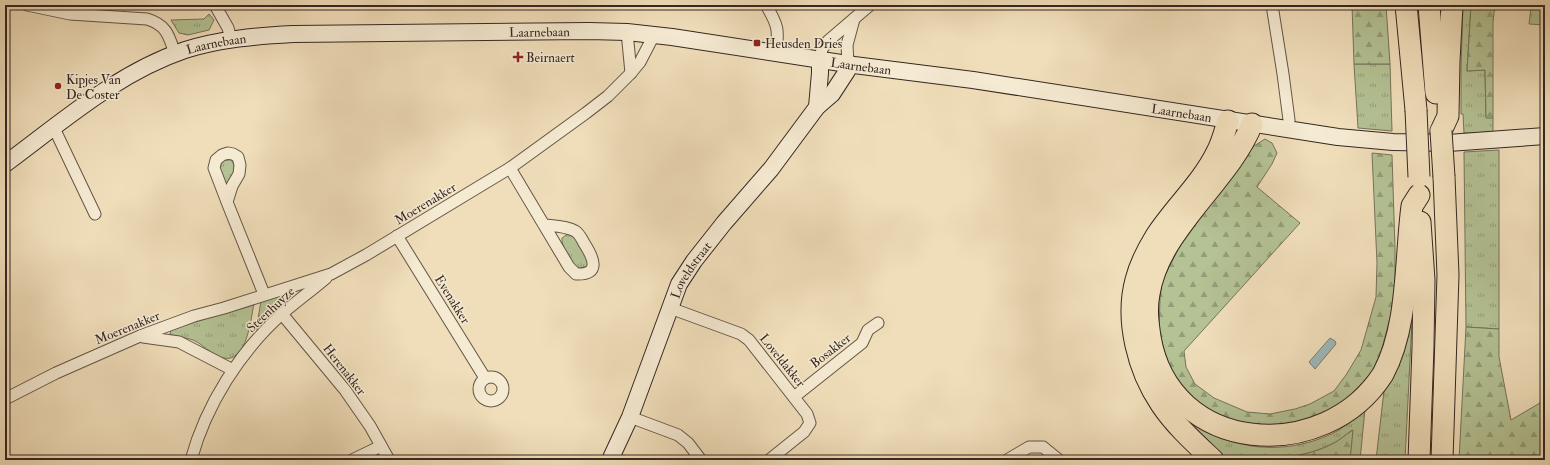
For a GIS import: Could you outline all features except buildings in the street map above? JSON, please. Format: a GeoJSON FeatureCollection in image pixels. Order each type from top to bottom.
{"type":"FeatureCollection","features":[{"type":"Feature","properties":{"kind":"highway"},"geometry":{"type":"LineString","coordinates":[[1406,5],[1416,110],[1424,280],[1419,460]]}},
{"type":"Feature","properties":{"kind":"highway"},"geometry":{"type":"LineString","coordinates":[[1429,5],[1441,131],[1448,275],[1442,460]]}},
{"type":"Feature","properties":{"kind":"highway"},"geometry":{"type":"LineString","coordinates":[[1441,131],[1448,116],[1452,5]]}},
{"type":"Feature","properties":{"kind":"highway"},"geometry":{"type":"LineString","coordinates":[[1213,460],[1177,424],[1161,404],[1146,376],[1139,355],[1133,325],[1133,297],[1136,280],[1144,258],[1157,235],[1205,172],[1218,152],[1228,121]]}},
{"type":"Feature","properties":{"kind":"highway"},"geometry":{"type":"LineString","coordinates":[[1252,124],[1231,161],[1177,232],[1163,254],[1153,275],[1147,309],[1152,349],[1159,369],[1167,385],[1181,402],[1199,417],[1218,428],[1239,436],[1258,440],[1277,441],[1299,438],[1330,427],[1348,415],[1363,402],[1383,373],[1392,353],[1397,334],[1403,301],[1412,206],[1419,186]]}},
{"type":"Feature","properties":{"kind":"street"},"geometry":{"type":"LineString","coordinates":[[27,5],[70,14],[147,19],[164,26],[174,50]]}},
{"type":"Feature","properties":{"kind":"street"},"geometry":{"type":"LineString","coordinates":[[215,5],[228,28],[231,39]]}},
{"type":"Feature","properties":{"kind":"street"},"geometry":{"type":"LineString","coordinates":[[766,5],[774,18],[778,30],[776,53]]}},
{"type":"Feature","properties":{"kind":"street"},"geometry":{"type":"LineString","coordinates":[[817,107],[822,49],[844,26],[870,5]]}},
{"type":"Feature","properties":{"kind":"street"},"geometry":{"type":"LineString","coordinates":[[1272,5],[1284,82],[1288,130]]}},
{"type":"Feature","properties":{"kind":"street"},"geometry":{"type":"LineString","coordinates":[[848,64],[847,45],[854,19]]}},
{"type":"Feature","properties":{"kind":"street","name":"Laarnebaan"},"geometry":{"type":"LineString","coordinates":[[5,164],[96,96],[123,78],[174,50],[231,39],[258,36],[321,34],[589,31],[627,32],[848,64],[972,80],[1228,121],[1346,138],[1393,142],[1462,143],[1545,136]]}},
{"type":"Feature","properties":{"kind":"street"},"geometry":{"type":"LineString","coordinates":[[627,32],[631,73]]}},
{"type":"Feature","properties":{"kind":"street","name":"Moerenakker"},"geometry":{"type":"LineString","coordinates":[[5,399],[56,373],[140,336],[194,316],[331,274],[366,255],[510,168],[586,113],[608,96],[631,73],[640,62],[654,35]]}},
{"type":"Feature","properties":{"kind":"street","name":"Loveldstraat"},"geometry":{"type":"LineString","coordinates":[[610,460],[630,417],[679,284],[694,261],[724,223],[771,169],[817,107],[832,94],[847,71],[848,64]]}},
{"type":"Feature","properties":{"kind":"street"},"geometry":{"type":"LineString","coordinates":[[54,128],[95,214]]}},
{"type":"Feature","properties":{"kind":"street"},"geometry":{"type":"LineString","coordinates":[[510,168],[569,267],[576,274],[585,274],[593,269],[594,266],[592,255],[577,232],[569,228],[545,225]]}},
{"type":"Feature","properties":{"kind":"street"},"geometry":{"type":"LineString","coordinates":[[227,202],[264,294]]}},
{"type":"Feature","properties":{"kind":"street","name":"Evenakker"},"geometry":{"type":"LineString","coordinates":[[397,236],[485,378]]}},
{"type":"Feature","properties":{"kind":"street","name":"Steenhuyze"},"geometry":{"type":"LineString","coordinates":[[191,460],[209,411],[233,370],[250,348],[282,314],[331,274]]}},
{"type":"Feature","properties":{"kind":"street","name":"Loveldakker"},"geometry":{"type":"LineString","coordinates":[[670,308],[742,334],[749,340],[807,414],[810,423],[804,432],[769,460]]}},
{"type":"Feature","properties":{"kind":"street","name":"Herenakker"},"geometry":{"type":"LineString","coordinates":[[282,314],[345,390],[370,426],[389,460]]}},
{"type":"Feature","properties":{"kind":"street","name":"Bosakker"},"geometry":{"type":"LineString","coordinates":[[794,397],[862,343],[868,330],[878,323]]}},
{"type":"Feature","properties":{"kind":"street"},"geometry":{"type":"LineString","coordinates":[[140,336],[179,342],[233,370]]}},
{"type":"Feature","properties":{"kind":"street"},"geometry":{"type":"LineString","coordinates":[[630,417],[678,435],[688,443],[701,460]]}},
{"type":"Feature","properties":{"kind":"street"},"geometry":{"type":"LineString","coordinates":[[352,460],[381,446]]}},
{"type":"Feature","properties":{"kind":"street"},"geometry":{"type":"LineString","coordinates":[[1007,460],[1029,447],[1043,447],[1058,460]]}},
{"type":"Feature","properties":{"kind":"green space"},"geometry":{"type":"Polygon","coordinates":[[[1352,5],[1386,5],[1390,64],[1354,64],[1352,5]]]}},
{"type":"Feature","properties":{"kind":"green space"},"geometry":{"type":"Polygon","coordinates":[[[1463,5],[1471,5],[1467,71],[1485,70],[1486,117],[1493,118],[1493,133],[1464,133],[1463,114],[1461,114],[1463,5]]]}},
{"type":"Feature","properties":{"kind":"green space"},"geometry":{"type":"Polygon","coordinates":[[[1471,5],[1495,5],[1493,22],[1493,118],[1486,118],[1485,70],[1467,71],[1471,5]]]}},
{"type":"Feature","properties":{"kind":"green space"},"geometry":{"type":"Polygon","coordinates":[[[1505,5],[1545,5],[1545,25],[1529,24],[1531,8],[1505,5]]]}},
{"type":"Feature","properties":{"kind":"green space"},"geometry":{"type":"Polygon","coordinates":[[[209,14],[214,20],[209,30],[188,35],[179,33],[171,20],[204,19],[209,14]]]}},
{"type":"Feature","properties":{"kind":"green space"},"geometry":{"type":"Polygon","coordinates":[[[1354,64],[1390,64],[1392,131],[1358,128],[1354,64]]]}},
{"type":"Feature","properties":{"kind":"green space"},"geometry":{"type":"Polygon","coordinates":[[[1265,139],[1272,143],[1277,153],[1272,164],[1257,187],[1300,223],[1184,351],[1186,367],[1195,384],[1214,398],[1247,412],[1270,414],[1295,409],[1310,404],[1334,391],[1346,375],[1361,350],[1376,297],[1377,263],[1372,153],[1392,155],[1395,299],[1381,352],[1372,372],[1338,409],[1280,431],[1213,415],[1183,390],[1167,362],[1159,331],[1162,281],[1179,248],[1254,146],[1265,139]]]}},
{"type":"Feature","properties":{"kind":"green space"},"geometry":{"type":"Polygon","coordinates":[[[1499,150],[1499,329],[1466,327],[1464,152],[1499,150]]]}},
{"type":"Feature","properties":{"kind":"green space"},"geometry":{"type":"Polygon","coordinates":[[[225,160],[231,160],[234,166],[231,179],[227,184],[220,168],[222,162],[225,160]]]}},
{"type":"Feature","properties":{"kind":"green space"},"geometry":{"type":"Polygon","coordinates":[[[570,234],[574,236],[588,260],[588,267],[580,270],[568,256],[563,246],[562,238],[570,234]]]}},
{"type":"Feature","properties":{"kind":"green space"},"geometry":{"type":"Polygon","coordinates":[[[288,293],[292,294],[292,296],[256,331],[261,301],[288,293]]]}},
{"type":"Feature","properties":{"kind":"green space"},"geometry":{"type":"Polygon","coordinates":[[[1413,300],[1405,460],[1376,460],[1385,382],[1413,300]]]}},
{"type":"Feature","properties":{"kind":"green space"},"geometry":{"type":"Polygon","coordinates":[[[254,303],[249,328],[243,347],[238,354],[232,358],[220,357],[194,340],[170,334],[171,330],[254,303]]]}},
{"type":"Feature","properties":{"kind":"green space"},"geometry":{"type":"Polygon","coordinates":[[[1466,327],[1499,329],[1499,357],[1511,420],[1545,400],[1545,460],[1459,460],[1466,327]]]}},
{"type":"Feature","properties":{"kind":"green space"},"geometry":{"type":"Polygon","coordinates":[[[1156,374],[1211,431],[1226,439],[1258,447],[1292,446],[1324,437],[1339,430],[1365,409],[1360,460],[1350,460],[1352,430],[1340,440],[1332,444],[1321,449],[1299,455],[1264,459],[1241,457],[1240,460],[1222,460],[1188,427],[1156,374]]]}},
{"type":"Feature","properties":{"kind":"green space"},"geometry":{"type":"Polygon","coordinates":[[[1353,430],[1350,460],[1240,460],[1240,457],[1287,457],[1322,449],[1335,443],[1353,430]]]}},
{"type":"Feature","properties":{"kind":"water"},"geometry":{"type":"Polygon","coordinates":[[[1330,338],[1335,341],[1336,344],[1315,369],[1309,362],[1330,338]]]}},
{"type":"Feature","properties":{"kind":"place","name":"Heusden Dries"},"geometry":{"type":"Point","coordinates":[757,43]}},
{"type":"Feature","properties":{"kind":"place","name":"Beirnaert"},"geometry":{"type":"Point","coordinates":[518,57]}},
{"type":"Feature","properties":{"kind":"place","name":"Kipjes Van De Coster"},"geometry":{"type":"Point","coordinates":[58,86]}}]}
